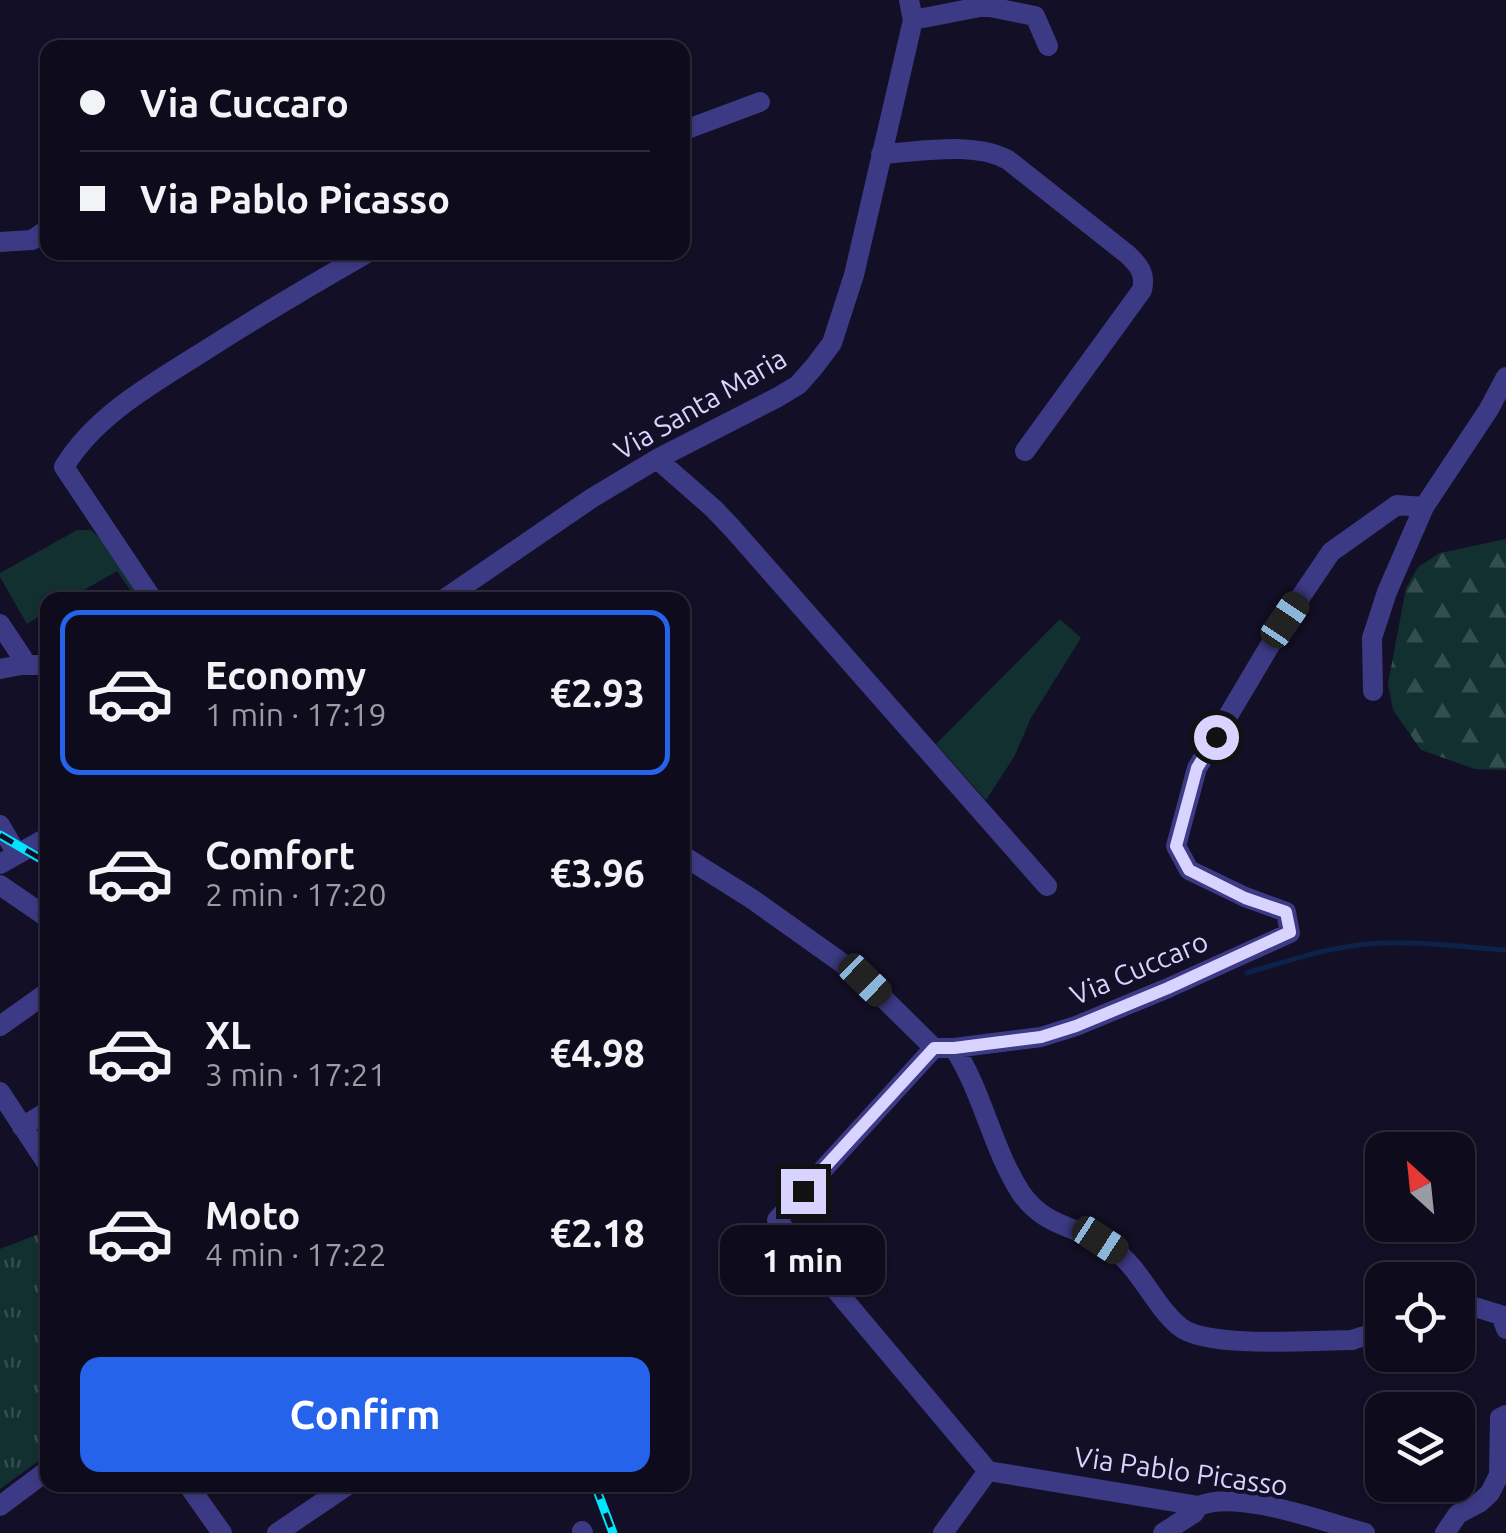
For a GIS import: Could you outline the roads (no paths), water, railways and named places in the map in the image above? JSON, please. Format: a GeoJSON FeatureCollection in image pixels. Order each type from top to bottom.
{"type":"FeatureCollection","features":[{"type":"Feature","properties":{"kind":"street"},"geometry":{"type":"LineString","coordinates":[[911,10],[985,6],[1035,16],[1048,46]]}},
{"type":"Feature","properties":{"kind":"street","name":"Via Santa Maria"},"geometry":{"type":"LineString","coordinates":[[456,592],[592,498],[798,384],[823,355],[832,343],[844,310],[911,10]]}},
{"type":"Feature","properties":{"kind":"street"},"geometry":{"type":"LineString","coordinates":[[690,127],[760,102]]}},
{"type":"Feature","properties":{"kind":"street"},"geometry":{"type":"LineString","coordinates":[[881,154],[973,149],[998,154],[1127,254],[1143,272],[1142,290],[1025,451]]}},
{"type":"Feature","properties":{"kind":"street"},"geometry":{"type":"LineString","coordinates":[[0,242],[32,240],[40,234]]}},
{"type":"Feature","properties":{"kind":"street"},"geometry":{"type":"LineString","coordinates":[[148,592],[64,467],[76,446],[137,393],[355,260]]}},
{"type":"Feature","properties":{"kind":"street"},"geometry":{"type":"LineString","coordinates":[[1373,691],[1372,638],[1387,592],[1424,507],[1489,410],[1506,377]]}},
{"type":"Feature","properties":{"kind":"street"},"geometry":{"type":"LineString","coordinates":[[656,460],[732,528],[1047,886]]}},
{"type":"Feature","properties":{"kind":"street","name":"Via Cuccaro"},"geometry":{"type":"LineString","coordinates":[[944,1048],[1041,1037],[1076,1026],[1290,932],[1286,912],[1245,898],[1189,870],[1176,846],[1197,768],[1285,620],[1331,552],[1397,506],[1424,507]]}},
{"type":"Feature","properties":{"kind":"street"},"geometry":{"type":"LineString","coordinates":[[2,632],[24,665]]}},
{"type":"Feature","properties":{"kind":"street"},"geometry":{"type":"LineString","coordinates":[[0,669],[40,666]]}},
{"type":"Feature","properties":{"kind":"street"},"geometry":{"type":"LineString","coordinates":[[0,825],[8,859],[40,841]]}},
{"type":"Feature","properties":{"kind":"street"},"geometry":{"type":"LineString","coordinates":[[690,860],[849,968],[966,1066],[1003,1158],[1024,1198],[1047,1219],[1100,1240],[1121,1254],[1180,1327],[1196,1336],[1218,1340],[1352,1340],[1365,1336]]}},
{"type":"Feature","properties":{"kind":"street"},"geometry":{"type":"LineString","coordinates":[[0,885],[40,912]]}},
{"type":"Feature","properties":{"kind":"street"},"geometry":{"type":"LineString","coordinates":[[0,1026],[40,998]]}},
{"type":"Feature","properties":{"kind":"street"},"geometry":{"type":"LineString","coordinates":[[943,1533],[988,1472],[777,1220],[944,1048]]}},
{"type":"Feature","properties":{"kind":"street"},"geometry":{"type":"LineString","coordinates":[[0,1092],[40,1154]]}},
{"type":"Feature","properties":{"kind":"street"},"geometry":{"type":"LineString","coordinates":[[22,1127],[40,1116]]}},
{"type":"Feature","properties":{"kind":"street"},"geometry":{"type":"LineString","coordinates":[[1475,1307],[1501,1315],[1506,1329]]}},
{"type":"Feature","properties":{"kind":"street"},"geometry":{"type":"LineString","coordinates":[[1445,1533],[1458,1514],[1479,1504],[1490,1493],[1499,1475],[1500,1418],[1506,1414]]}},
{"type":"Feature","properties":{"kind":"street","name":"Via Pablo Picasso"},"geometry":{"type":"LineString","coordinates":[[988,1472],[1200,1506],[1209,1502],[1260,1504],[1365,1533]]}},
{"type":"Feature","properties":{"kind":"street"},"geometry":{"type":"LineString","coordinates":[[0,1506],[40,1476]]}},
{"type":"Feature","properties":{"kind":"street"},"geometry":{"type":"LineString","coordinates":[[193,1492],[222,1533]]}},
{"type":"Feature","properties":{"kind":"street"},"geometry":{"type":"LineString","coordinates":[[277,1533],[338,1492]]}},
{"type":"Feature","properties":{"kind":"street"},"geometry":{"type":"LineString","coordinates":[[1163,1533],[1200,1506]]}},
{"type":"Feature","properties":{"kind":"waterway"},"geometry":{"type":"LineString","coordinates":[[1247,973],[1367,944],[1419,943],[1506,950]]}},
{"type":"Feature","properties":{"kind":"railway"},"geometry":{"type":"LineString","coordinates":[[0,835],[40,858]]}},
{"type":"Feature","properties":{"kind":"railway"},"geometry":{"type":"LineString","coordinates":[[598,1492],[613,1533]]}}]}
